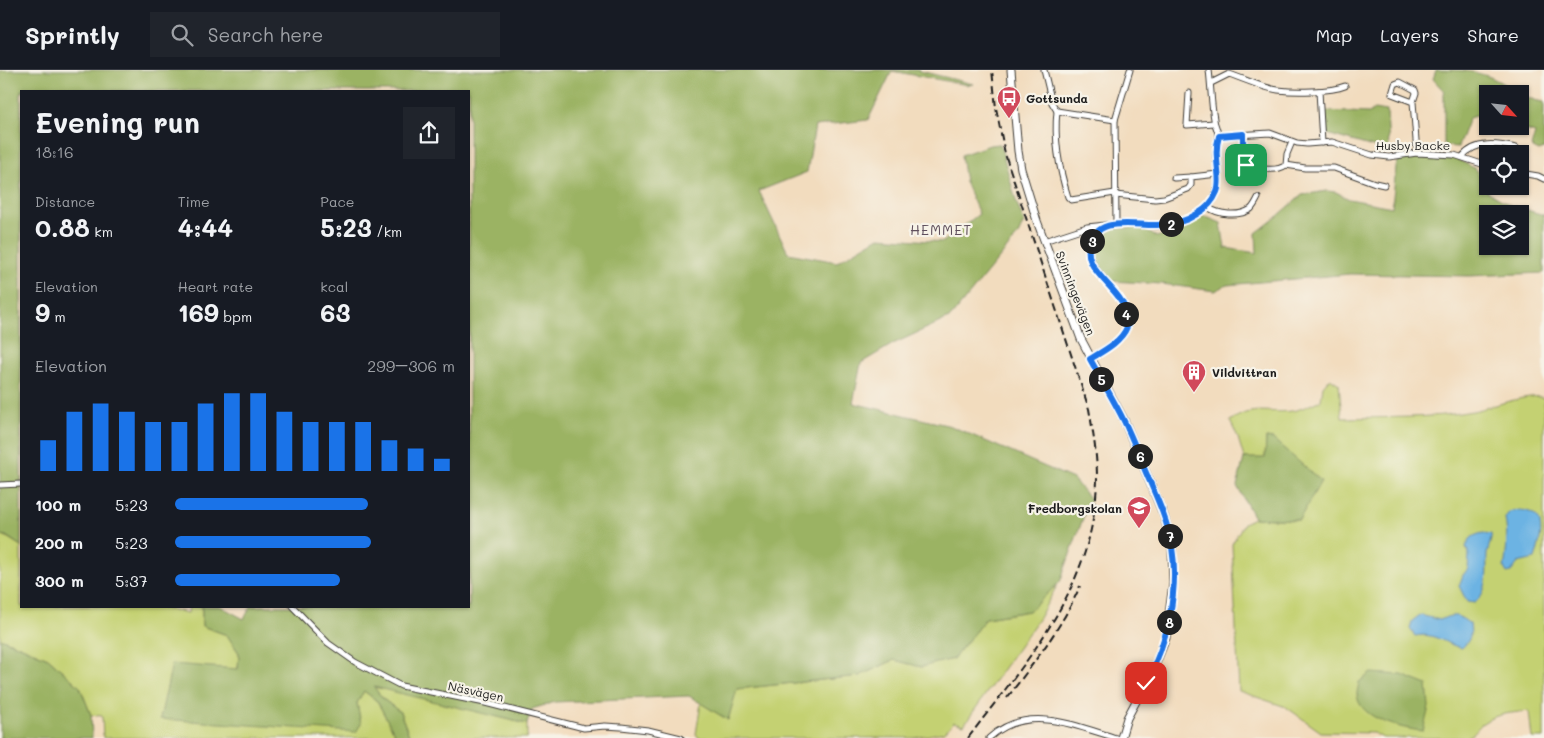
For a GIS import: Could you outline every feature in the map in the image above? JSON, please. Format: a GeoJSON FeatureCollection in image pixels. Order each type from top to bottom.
{"type":"FeatureCollection","features":[{"type":"Feature","properties":{"kind":"main road","name":"Svinningevägen"},"geometry":{"type":"LineString","coordinates":[[1011,70],[1018,151],[1044,241],[1071,317],[1090,359],[1124,420],[1140,457],[1164,516],[1173,552],[1172,589],[1166,638],[1154,668],[1127,718],[1121,738]]}},
{"type":"Feature","properties":{"kind":"street"},"geometry":{"type":"LineString","coordinates":[[1044,70],[1052,103],[1057,110],[1057,149],[1060,170],[1068,197],[1071,200],[1115,194],[1155,199],[1172,196],[1190,188],[1191,176]]}},
{"type":"Feature","properties":{"kind":"street"},"geometry":{"type":"LineString","coordinates":[[1116,224],[1115,120],[1130,70]]}},
{"type":"Feature","properties":{"kind":"street"},"geometry":{"type":"LineString","coordinates":[[1044,241],[1087,227],[1116,224],[1156,226],[1170,224],[1194,216],[1208,207],[1219,186],[1216,157],[1219,136],[1214,123],[1210,70]]}},
{"type":"Feature","properties":{"kind":"street"},"geometry":{"type":"LineString","coordinates":[[1211,83],[1229,74],[1277,90],[1319,91],[1338,89],[1345,86]]}},
{"type":"Feature","properties":{"kind":"street"},"geometry":{"type":"LineString","coordinates":[[1413,102],[1392,94],[1395,84],[1400,82],[1416,93],[1413,102],[1417,153]]}},
{"type":"Feature","properties":{"kind":"street"},"geometry":{"type":"LineString","coordinates":[[1319,91],[1322,143]]}},
{"type":"Feature","properties":{"kind":"street"},"geometry":{"type":"LineString","coordinates":[[1190,92],[1188,125],[1214,123]]}},
{"type":"Feature","properties":{"kind":"street"},"geometry":{"type":"LineString","coordinates":[[1057,110],[1115,120]]}},
{"type":"Feature","properties":{"kind":"street","name":"Husby Backe"},"geometry":{"type":"LineString","coordinates":[[1219,136],[1270,133],[1292,142],[1307,144],[1332,142],[1372,155],[1389,157],[1417,153],[1454,155],[1479,163]]}},
{"type":"Feature","properties":{"kind":"street"},"geometry":{"type":"LineString","coordinates":[[1243,134],[1243,160],[1246,165],[1263,169],[1278,169],[1286,165],[1334,168],[1375,183],[1384,184]]}},
{"type":"Feature","properties":{"kind":"street"},"geometry":{"type":"LineString","coordinates":[[1286,165],[1287,154],[1292,142]]}},
{"type":"Feature","properties":{"kind":"street","name":"Husby Backe"},"geometry":{"type":"LineString","coordinates":[[1462,157],[1468,150],[1479,146]]}},
{"type":"Feature","properties":{"kind":"street"},"geometry":{"type":"LineString","coordinates":[[1538,176],[1544,173]]}},
{"type":"Feature","properties":{"kind":"street"},"geometry":{"type":"LineString","coordinates":[[1174,178],[1218,174]]}},
{"type":"Feature","properties":{"kind":"street"},"geometry":{"type":"LineString","coordinates":[[1529,174],[1544,179]]}},
{"type":"Feature","properties":{"kind":"street"},"geometry":{"type":"LineString","coordinates":[[1208,207],[1216,213],[1237,213],[1251,209],[1258,198]]}},
{"type":"Feature","properties":{"kind":"street"},"geometry":{"type":"LineString","coordinates":[[1090,359],[1121,336],[1127,326],[1124,304],[1096,271],[1089,257],[1091,241],[1101,229],[1109,225]]}},
{"type":"Feature","properties":{"kind":"street"},"geometry":{"type":"LineString","coordinates":[[0,485],[20,484]]}},
{"type":"Feature","properties":{"kind":"street","name":"Näsvägen"},"geometry":{"type":"LineString","coordinates":[[294,608],[328,643],[355,662],[401,686],[485,703],[584,728],[621,727],[648,730],[681,738]]}},
{"type":"Feature","properties":{"kind":"street"},"geometry":{"type":"LineString","coordinates":[[989,738],[997,730],[1010,724],[1040,718],[1074,724],[1116,738]]}},
{"type":"Feature","properties":{"kind":"green space"},"geometry":{"type":"Polygon","coordinates":[[[916,70],[973,84],[968,85],[892,71],[868,120],[815,126],[807,172],[759,191],[788,253],[837,262],[879,237],[943,242],[979,214],[965,182],[961,155],[990,145],[1000,144],[1024,222],[1018,235],[951,317],[893,344],[861,363],[853,403],[951,426],[1073,479],[1090,499],[1060,582],[1029,611],[986,618],[953,659],[921,667],[894,660],[859,676],[737,689],[728,720],[689,696],[555,702],[532,709],[527,724],[374,687],[383,699],[400,712],[410,738],[397,738],[377,701],[364,691],[357,703],[361,724],[356,732],[160,719],[172,664],[238,669],[239,653],[227,635],[202,626],[202,608],[224,608],[244,619],[250,608],[470,608],[470,90],[20,90],[20,545],[6,536],[0,535],[0,71],[916,70]]]}},
{"type":"Feature","properties":{"kind":"green space"},"geometry":{"type":"Polygon","coordinates":[[[1436,70],[1464,71],[1490,77],[1505,85],[1479,85],[1479,115],[1469,118],[1458,147],[1444,146],[1444,91],[1433,79],[1436,70]]]}},
{"type":"Feature","properties":{"kind":"green space"},"geometry":{"type":"Polygon","coordinates":[[[1529,98],[1544,102],[1544,149],[1539,151],[1531,147],[1535,133],[1529,131],[1529,98]]]}},
{"type":"Feature","properties":{"kind":"green space"},"geometry":{"type":"Polygon","coordinates":[[[1374,109],[1387,111],[1389,149],[1373,147],[1327,134],[1326,111],[1369,113],[1374,109]]]}},
{"type":"Feature","properties":{"kind":"green space"},"geometry":{"type":"Polygon","coordinates":[[[1455,158],[1476,169],[1479,175],[1479,195],[1494,195],[1510,205],[1479,205],[1479,255],[1529,255],[1529,211],[1544,215],[1544,273],[1468,276],[1350,274],[1227,285],[1215,291],[1162,284],[1112,281],[1099,271],[1096,256],[1097,247],[1113,228],[1140,228],[1157,237],[1204,216],[1221,223],[1225,248],[1257,253],[1256,233],[1302,195],[1327,191],[1336,192],[1349,199],[1392,207],[1396,167],[1399,159],[1455,158]]]}},
{"type":"Feature","properties":{"kind":"green space"},"geometry":{"type":"Polygon","coordinates":[[[1330,378],[1339,384],[1342,418],[1457,414],[1529,397],[1544,398],[1544,738],[1532,738],[1529,711],[1493,717],[1483,723],[1473,734],[1465,738],[1383,738],[1373,733],[1321,732],[1286,707],[1239,691],[1232,544],[1244,523],[1254,518],[1299,520],[1273,439],[1266,438],[1265,459],[1244,458],[1230,421],[1246,413],[1260,411],[1282,412],[1306,407],[1321,400],[1323,386],[1330,378]]]}},
{"type":"Feature","properties":{"kind":"green space"},"geometry":{"type":"Polygon","coordinates":[[[1266,438],[1273,439],[1321,481],[1299,520],[1254,518],[1237,486],[1244,458],[1265,458],[1266,438]]]}},
{"type":"Feature","properties":{"kind":"green space"},"geometry":{"type":"Polygon","coordinates":[[[0,533],[20,545],[20,608],[164,608],[188,613],[189,608],[202,608],[202,626],[227,635],[239,653],[238,669],[361,724],[357,703],[364,691],[377,701],[397,738],[103,738],[102,716],[91,715],[80,687],[48,658],[0,638],[0,533]]]}},
{"type":"Feature","properties":{"kind":"green space"},"geometry":{"type":"Polygon","coordinates":[[[1059,582],[1039,618],[964,725],[954,722],[945,732],[914,738],[699,738],[696,734],[701,703],[728,720],[736,689],[859,676],[894,660],[921,666],[953,659],[986,618],[1029,611],[1059,582]]]}},
{"type":"Feature","properties":{"kind":"green space"},"geometry":{"type":"Polygon","coordinates":[[[0,638],[48,658],[80,687],[91,715],[92,738],[0,738],[0,638]]]}},
{"type":"Feature","properties":{"kind":"green space"},"geometry":{"type":"Polygon","coordinates":[[[1371,673],[1402,675],[1427,685],[1429,707],[1423,731],[1394,725],[1373,716],[1365,710],[1359,703],[1357,691],[1359,682],[1371,673]]]}},
{"type":"Feature","properties":{"kind":"green space"},"geometry":{"type":"Polygon","coordinates":[[[373,686],[527,724],[527,738],[410,738],[400,712],[383,699],[373,686]]]}},
{"type":"Feature","properties":{"kind":"water"},"geometry":{"type":"Polygon","coordinates":[[[1520,510],[1530,512],[1538,518],[1541,527],[1539,543],[1535,559],[1518,563],[1511,572],[1507,573],[1504,568],[1507,543],[1505,518],[1509,512],[1520,510]]]}},
{"type":"Feature","properties":{"kind":"water"},"geometry":{"type":"Polygon","coordinates":[[[1483,533],[1491,534],[1487,554],[1485,586],[1480,598],[1475,603],[1467,602],[1459,586],[1463,575],[1468,569],[1469,554],[1466,547],[1472,537],[1483,533]]]}},
{"type":"Feature","properties":{"kind":"water"},"geometry":{"type":"Polygon","coordinates":[[[1420,615],[1440,620],[1449,616],[1456,616],[1462,619],[1470,624],[1469,640],[1462,648],[1434,637],[1415,636],[1410,629],[1412,621],[1420,615]]]}},
{"type":"Feature","properties":{"kind":"railway"},"geometry":{"type":"LineString","coordinates":[[968,738],[1036,648],[1072,586],[1085,553],[1093,517],[1097,478],[1096,452],[1089,409],[1005,154],[996,108],[992,70]]}},
{"type":"Feature","properties":{"kind":"railway"},"geometry":{"type":"LineString","coordinates":[[1007,698],[1056,630],[1080,586]]}},
{"type":"Feature","properties":{"kind":"place","name":"Gottsunda"},"geometry":{"type":"Point","coordinates":[1009,119]}},
{"type":"Feature","properties":{"kind":"place","name":"Vildvittran"},"geometry":{"type":"Point","coordinates":[1194,393]}},
{"type":"Feature","properties":{"kind":"place","name":"Fredborgskolan"},"geometry":{"type":"Point","coordinates":[1139,529]}},
{"type":"Feature","properties":{"kind":"district","name":"HEMMET"},"geometry":{"type":"Point","coordinates":[941,229]}},
{"type":"Feature","properties":{"kind":"route"},"geometry":{"type":"LineString","coordinates":[[1146,683],[1166,638],[1173,575],[1172,545],[1164,516],[1124,420],[1090,359],[1121,336],[1128,321],[1124,304],[1096,271],[1089,257],[1089,248],[1096,234],[1109,225],[1156,226],[1181,222],[1208,207],[1219,186],[1216,157],[1219,136],[1224,134],[1243,134],[1243,160],[1246,165]]}}]}
